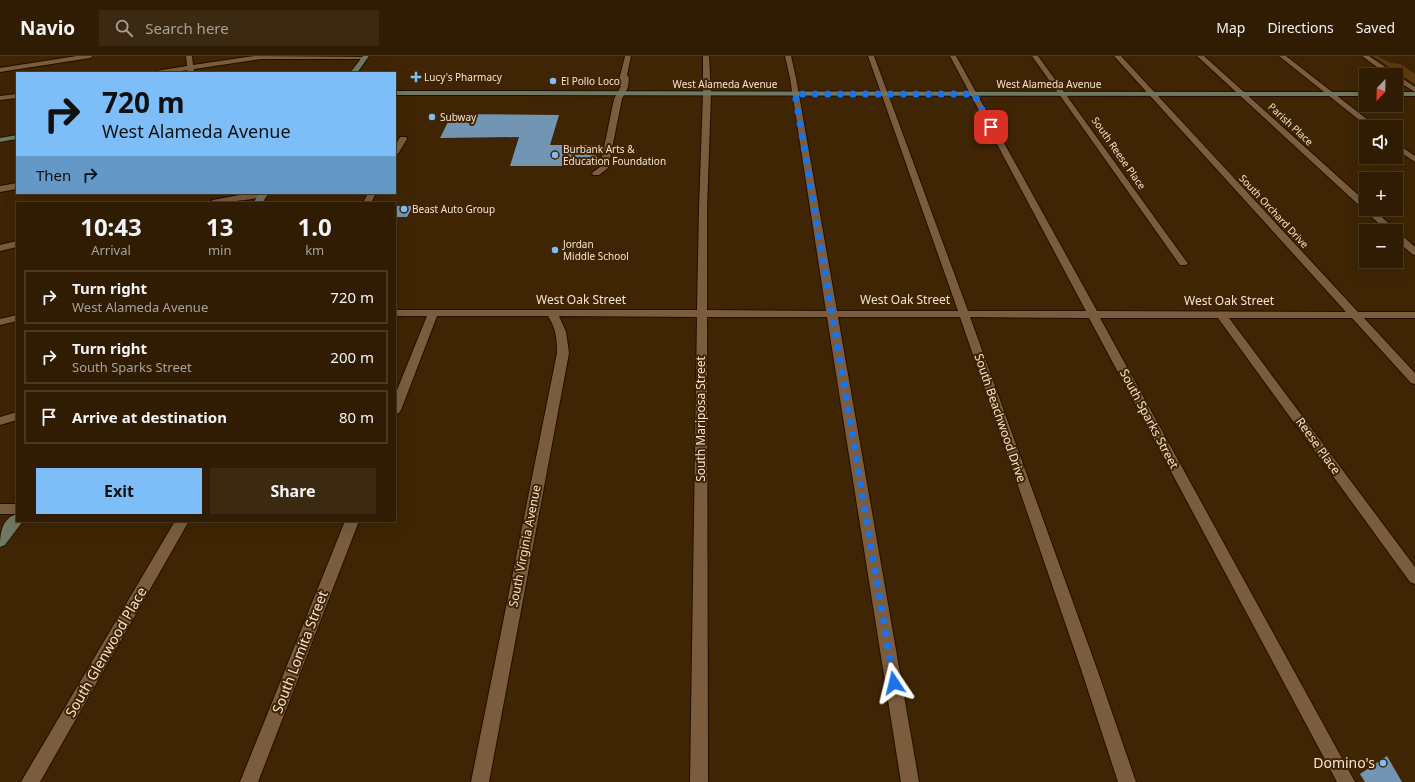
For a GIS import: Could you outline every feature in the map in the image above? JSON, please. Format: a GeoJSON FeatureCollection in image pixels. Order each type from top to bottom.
{"type":"FeatureCollection","features":[{"type":"Feature","properties":{"kind":"main road"},"geometry":{"type":"LineString","coordinates":[[354,72],[365,56]]}},
{"type":"Feature","properties":{"kind":"main road","name":"West Alameda Avenue"},"geometry":{"type":"LineString","coordinates":[[396,93],[621,91],[795,94],[1359,94]]}},
{"type":"Feature","properties":{"kind":"main road"},"geometry":{"type":"LineString","coordinates":[[1403,94],[1415,94]]}},
{"type":"Feature","properties":{"kind":"main road"},"geometry":{"type":"LineString","coordinates":[[0,140],[16,137]]}},
{"type":"Feature","properties":{"kind":"main road"},"geometry":{"type":"LineString","coordinates":[[258,202],[264,194]]}},
{"type":"Feature","properties":{"kind":"main road"},"geometry":{"type":"LineString","coordinates":[[0,542],[16,520]]}},
{"type":"Feature","properties":{"kind":"street"},"geometry":{"type":"LineString","coordinates":[[0,70],[90,56]]}},
{"type":"Feature","properties":{"kind":"street"},"geometry":{"type":"LineString","coordinates":[[189,56],[190,70]]}},
{"type":"Feature","properties":{"kind":"street"},"geometry":{"type":"LineString","coordinates":[[167,72],[190,70],[261,57],[365,56]]}},
{"type":"Feature","properties":{"kind":"street"},"geometry":{"type":"LineString","coordinates":[[596,173],[604,168],[621,91],[624,88],[626,78],[624,76],[628,56]]}},
{"type":"Feature","properties":{"kind":"street","name":"South Mariposa Street"},"geometry":{"type":"LineString","coordinates":[[699,782],[703,194],[707,93],[706,56]]}},
{"type":"Feature","properties":{"kind":"street"},"geometry":{"type":"LineString","coordinates":[[788,56],[910,782]]}},
{"type":"Feature","properties":{"kind":"street","name":"South Beachwood Drive"},"geometry":{"type":"LineString","coordinates":[[871,56],[1089,670],[1127,782]]}},
{"type":"Feature","properties":{"kind":"street","name":"South Sparks Street"},"geometry":{"type":"LineString","coordinates":[[953,56],[1346,782]]}},
{"type":"Feature","properties":{"kind":"street","name":"South Reese Place"},"geometry":{"type":"LineString","coordinates":[[1035,56],[1064,94],[1183,263]]}},
{"type":"Feature","properties":{"kind":"street","name":"South Orchard Drive"},"geometry":{"type":"LineString","coordinates":[[1117,56],[1415,380]]}},
{"type":"Feature","properties":{"kind":"street","name":"Parish Place"},"geometry":{"type":"LineString","coordinates":[[1200,56],[1359,201]]}},
{"type":"Feature","properties":{"kind":"street"},"geometry":{"type":"LineString","coordinates":[[1282,56],[1364,120]]}},
{"type":"Feature","properties":{"kind":"street"},"geometry":{"type":"LineString","coordinates":[[1365,56],[1383,68]]}},
{"type":"Feature","properties":{"kind":"street"},"geometry":{"type":"LineString","coordinates":[[1403,82],[1415,90]]}},
{"type":"Feature","properties":{"kind":"street"},"geometry":{"type":"LineString","coordinates":[[0,98],[16,96]]}},
{"type":"Feature","properties":{"kind":"street"},"geometry":{"type":"LineString","coordinates":[[396,150],[403,139]]}},
{"type":"Feature","properties":{"kind":"street"},"geometry":{"type":"LineString","coordinates":[[1403,151],[1415,160]]}},
{"type":"Feature","properties":{"kind":"street"},"geometry":{"type":"LineString","coordinates":[[0,189],[16,186]]}},
{"type":"Feature","properties":{"kind":"street"},"geometry":{"type":"LineString","coordinates":[[218,202],[264,194]]}},
{"type":"Feature","properties":{"kind":"street","name":"Parish Place"},"geometry":{"type":"LineString","coordinates":[[1376,216],[1384,224]]}},
{"type":"Feature","properties":{"kind":"street"},"geometry":{"type":"LineString","coordinates":[[1403,241],[1415,252]]}},
{"type":"Feature","properties":{"kind":"street"},"geometry":{"type":"LineString","coordinates":[[0,248],[16,244]]}},
{"type":"Feature","properties":{"kind":"street","name":"West Oak Street"},"geometry":{"type":"LineString","coordinates":[[396,313],[1415,315]]}},
{"type":"Feature","properties":{"kind":"street","name":"South Virginia Avenue"},"geometry":{"type":"LineString","coordinates":[[480,782],[563,353],[563,335],[558,322],[551,313]]}},
{"type":"Feature","properties":{"kind":"street"},"geometry":{"type":"LineString","coordinates":[[396,407],[433,314]]}},
{"type":"Feature","properties":{"kind":"street","name":"Reese Place"},"geometry":{"type":"LineString","coordinates":[[1221,314],[1415,578]]}},
{"type":"Feature","properties":{"kind":"street"},"geometry":{"type":"LineString","coordinates":[[0,322],[16,318]]}},
{"type":"Feature","properties":{"kind":"street"},"geometry":{"type":"LineString","coordinates":[[0,421],[16,416]]}},
{"type":"Feature","properties":{"kind":"street"},"geometry":{"type":"LineString","coordinates":[[0,509],[16,509]]}},
{"type":"Feature","properties":{"kind":"street","name":"South Glenwood Place"},"geometry":{"type":"LineString","coordinates":[[30,782],[181,522]]}},
{"type":"Feature","properties":{"kind":"street","name":"South Lomita Street"},"geometry":{"type":"LineString","coordinates":[[249,782],[352,522]]}},
{"type":"Feature","properties":{"kind":"shaded area"},"geometry":{"type":"Polygon","coordinates":[[[1373,56],[1377,56],[1391,63],[1400,64],[1415,74],[1415,84],[1403,76],[1403,68],[1391,68],[1373,56]]]}},
{"type":"Feature","properties":{"kind":"building"},"geometry":{"type":"Polygon","coordinates":[[[452,114],[559,115],[550,145],[599,145],[594,166],[510,166],[519,137],[440,138],[452,114]]]}},
{"type":"Feature","properties":{"kind":"building","name":"Beast Auto Group"},"geometry":{"type":"Polygon","coordinates":[[[396,206],[413,206],[407,217],[396,217],[396,206]]]}},
{"type":"Feature","properties":{"kind":"building","name":"Domino's"},"geometry":{"type":"Polygon","coordinates":[[[1387,756],[1402,782],[1365,782],[1360,774],[1387,756]]]}},
{"type":"Feature","properties":{"kind":"place","name":"Lucy's Pharmacy"},"geometry":{"type":"Point","coordinates":[416,77]}},
{"type":"Feature","properties":{"kind":"place","name":"El Pollo Loco"},"geometry":{"type":"Point","coordinates":[553,81]}},
{"type":"Feature","properties":{"kind":"place","name":"Subway"},"geometry":{"type":"Point","coordinates":[432,117]}},
{"type":"Feature","properties":{"kind":"place","name":"Burbank Arts & Education Foundation"},"geometry":{"type":"Point","coordinates":[555,155]}},
{"type":"Feature","properties":{"kind":"place","name":"Beast Auto Group"},"geometry":{"type":"Point","coordinates":[404,209]}},
{"type":"Feature","properties":{"kind":"place","name":"Jordan Middle School"},"geometry":{"type":"Point","coordinates":[555,250]}},
{"type":"Feature","properties":{"kind":"place","name":"Domino's"},"geometry":{"type":"Point","coordinates":[1383,763]}},
{"type":"Feature","properties":{"kind":"route"},"geometry":{"type":"LineString","coordinates":[[894,683],[795,94],[974,94],[991,127]]}}]}
